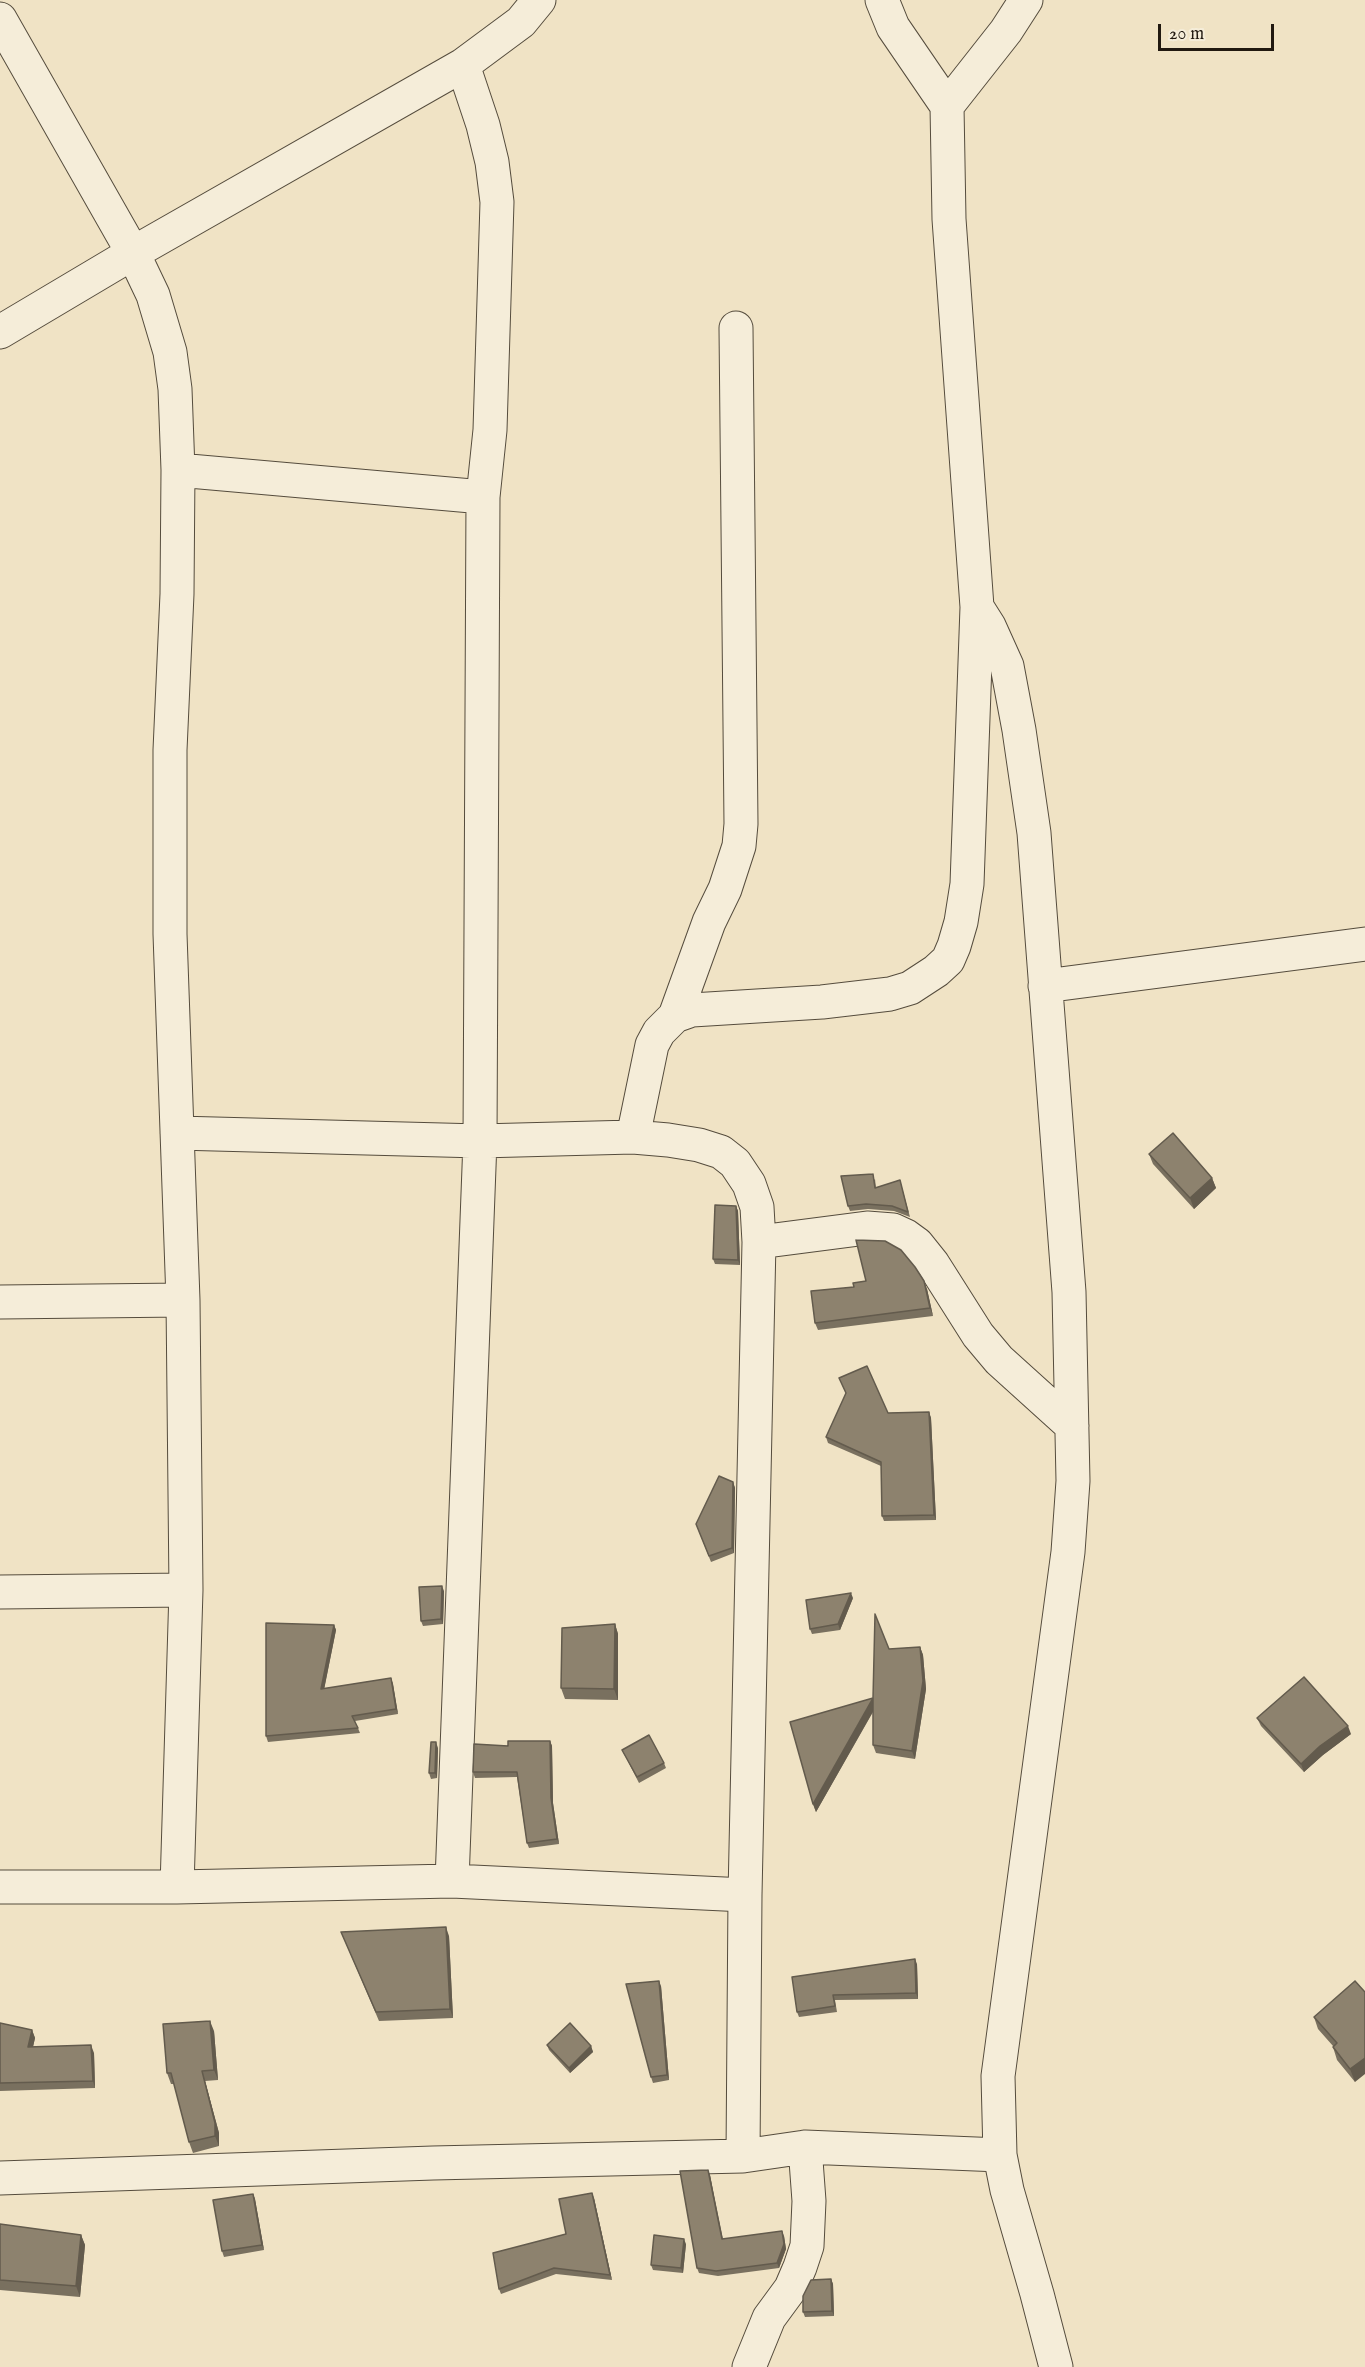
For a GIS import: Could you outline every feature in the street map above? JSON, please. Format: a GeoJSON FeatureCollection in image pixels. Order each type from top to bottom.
{"type":"FeatureCollection","features":[{"type":"Feature","properties":{"kind":"street"},"geometry":{"type":"LineString","coordinates":[[0,332],[133,253],[463,65],[521,22],[539,0]]}},
{"type":"Feature","properties":{"kind":"street"},"geometry":{"type":"LineString","coordinates":[[675,1016],[692,1010],[822,1002],[890,994],[922,981],[948,960],[961,922],[967,884],[977,607],[950,219],[947,106],[893,27],[882,0]]}},
{"type":"Feature","properties":{"kind":"street"},"geometry":{"type":"LineString","coordinates":[[947,106],[1006,32],[1026,0]]}},
{"type":"Feature","properties":{"kind":"street"},"geometry":{"type":"LineString","coordinates":[[0,19],[133,253],[153,295],[170,352],[175,389],[178,470],[177,594],[170,750],[170,934],[183,1300],[186,1590],[177,1887]]}},
{"type":"Feature","properties":{"kind":"street"},"geometry":{"type":"LineString","coordinates":[[452,1881],[480,1140],[483,497],[490,430],[497,202],[492,162],[483,125],[463,65]]}},
{"type":"Feature","properties":{"kind":"street"},"geometry":{"type":"LineString","coordinates":[[633,1137],[652,1045],[659,1032],[675,1016],[709,922],[725,889],[739,846],[741,812],[736,328]]}},
{"type":"Feature","properties":{"kind":"street"},"geometry":{"type":"LineString","coordinates":[[178,470],[483,497]]}},
{"type":"Feature","properties":{"kind":"street"},"geometry":{"type":"LineString","coordinates":[[977,607],[989,626],[1007,666],[1034,833],[1069,1292],[1073,1481],[1069,1540],[1060,1623],[998,2076],[1000,2155],[1007,2190],[1056,2367]]}},
{"type":"Feature","properties":{"kind":"street"},"geometry":{"type":"LineString","coordinates":[[1045,986],[1365,944]]}},
{"type":"Feature","properties":{"kind":"street"},"geometry":{"type":"LineString","coordinates":[[177,1133],[480,1140],[633,1137],[699,1145],[721,1152],[735,1163],[750,1185],[757,1207],[759,1242],[745,1895],[743,2156]]}},
{"type":"Feature","properties":{"kind":"street"},"geometry":{"type":"LineString","coordinates":[[759,1242],[867,1228],[892,1230],[906,1236],[917,1244],[933,1264],[978,1335],[999,1360],[1072,1426]]}},
{"type":"Feature","properties":{"kind":"street"},"geometry":{"type":"LineString","coordinates":[[0,1302],[183,1300]]}},
{"type":"Feature","properties":{"kind":"street"},"geometry":{"type":"LineString","coordinates":[[0,1592],[186,1590]]}},
{"type":"Feature","properties":{"kind":"street"},"geometry":{"type":"LineString","coordinates":[[0,1887],[177,1887],[452,1881],[745,1895]]}},
{"type":"Feature","properties":{"kind":"street"},"geometry":{"type":"LineString","coordinates":[[0,2178],[433,2163],[743,2156],[805,2147],[1000,2155]]}},
{"type":"Feature","properties":{"kind":"street"},"geometry":{"type":"LineString","coordinates":[[749,2367],[769,2318],[791,2288],[801,2267],[807,2246],[809,2201],[805,2147]]}},
{"type":"Feature","properties":{"kind":"building"},"geometry":{"type":"Polygon","coordinates":[[[1173,1133],[1212,1178],[1190,1198],[1149,1154],[1173,1133]]]}},
{"type":"Feature","properties":{"kind":"building"},"geometry":{"type":"Polygon","coordinates":[[[873,1174],[875,1188],[900,1180],[908,1212],[892,1206],[866,1204],[848,1206],[841,1176],[873,1174]]]}},
{"type":"Feature","properties":{"kind":"building"},"geometry":{"type":"Polygon","coordinates":[[[715,1205],[736,1206],[738,1260],[713,1259],[715,1205]]]}},
{"type":"Feature","properties":{"kind":"building"},"geometry":{"type":"Polygon","coordinates":[[[856,1240],[885,1241],[901,1250],[924,1281],[930,1308],[815,1323],[811,1291],[854,1287],[853,1283],[866,1281],[856,1240]]]}},
{"type":"Feature","properties":{"kind":"building"},"geometry":{"type":"Polygon","coordinates":[[[867,1366],[888,1413],[929,1412],[934,1515],[882,1516],[881,1462],[826,1437],[846,1393],[839,1378],[867,1366]]]}},
{"type":"Feature","properties":{"kind":"building"},"geometry":{"type":"Polygon","coordinates":[[[719,1476],[733,1482],[732,1548],[709,1556],[696,1524],[719,1476]]]}},
{"type":"Feature","properties":{"kind":"building"},"geometry":{"type":"Polygon","coordinates":[[[442,1586],[441,1619],[421,1621],[419,1587],[442,1586]]]}},
{"type":"Feature","properties":{"kind":"building"},"geometry":{"type":"Polygon","coordinates":[[[851,1593],[838,1624],[810,1629],[806,1600],[851,1593]]]}},
{"type":"Feature","properties":{"kind":"building"},"geometry":{"type":"Polygon","coordinates":[[[875,1614],[889,1649],[920,1647],[923,1681],[912,1751],[873,1745],[875,1614]]]}},
{"type":"Feature","properties":{"kind":"building"},"geometry":{"type":"Polygon","coordinates":[[[266,1623],[334,1625],[321,1689],[391,1678],[396,1709],[352,1716],[358,1728],[266,1736],[266,1623]]]}},
{"type":"Feature","properties":{"kind":"building"},"geometry":{"type":"Polygon","coordinates":[[[615,1624],[614,1689],[561,1688],[562,1628],[615,1624]]]}},
{"type":"Feature","properties":{"kind":"building"},"geometry":{"type":"Polygon","coordinates":[[[1304,1677],[1348,1726],[1320,1746],[1301,1764],[1257,1718],[1304,1677]]]}},
{"type":"Feature","properties":{"kind":"building"},"geometry":{"type":"Polygon","coordinates":[[[873,1698],[813,1804],[790,1722],[873,1698]]]}},
{"type":"Feature","properties":{"kind":"building"},"geometry":{"type":"Polygon","coordinates":[[[649,1735],[664,1763],[637,1777],[622,1750],[649,1735]]]}},
{"type":"Feature","properties":{"kind":"building"},"geometry":{"type":"Polygon","coordinates":[[[508,1741],[550,1741],[551,1798],[557,1839],[527,1843],[517,1772],[473,1772],[474,1744],[508,1746],[508,1741]]]}},
{"type":"Feature","properties":{"kind":"building"},"geometry":{"type":"Polygon","coordinates":[[[431,1742],[436,1742],[435,1773],[429,1773],[431,1742]]]}},
{"type":"Feature","properties":{"kind":"building"},"geometry":{"type":"Polygon","coordinates":[[[446,1927],[450,2009],[376,2012],[341,1932],[446,1927]]]}},
{"type":"Feature","properties":{"kind":"building"},"geometry":{"type":"Polygon","coordinates":[[[915,1959],[916,1993],[833,1995],[835,2006],[797,2012],[792,1977],[915,1959]]]}},
{"type":"Feature","properties":{"kind":"building"},"geometry":{"type":"Polygon","coordinates":[[[659,1981],[667,2075],[651,2077],[626,1984],[659,1981]]]}},
{"type":"Feature","properties":{"kind":"building"},"geometry":{"type":"Polygon","coordinates":[[[1355,1981],[1365,1992],[1365,2058],[1350,2069],[1333,2047],[1337,2043],[1314,2017],[1355,1981]]]}},
{"type":"Feature","properties":{"kind":"building"},"geometry":{"type":"Polygon","coordinates":[[[210,2021],[214,2070],[202,2071],[215,2123],[215,2136],[189,2142],[171,2073],[167,2073],[163,2024],[210,2021]]]}},
{"type":"Feature","properties":{"kind":"building"},"geometry":{"type":"Polygon","coordinates":[[[0,2023],[32,2030],[28,2047],[91,2045],[93,2081],[0,2083],[0,2023]]]}},
{"type":"Feature","properties":{"kind":"building"},"geometry":{"type":"Polygon","coordinates":[[[570,2023],[591,2046],[569,2068],[547,2045],[570,2023]]]}},
{"type":"Feature","properties":{"kind":"building"},"geometry":{"type":"Polygon","coordinates":[[[708,2170],[722,2239],[782,2231],[784,2244],[777,2263],[716,2271],[697,2268],[680,2171],[708,2170]]]}},
{"type":"Feature","properties":{"kind":"building"},"geometry":{"type":"Polygon","coordinates":[[[592,2193],[610,2275],[554,2268],[499,2289],[493,2253],[566,2234],[559,2199],[592,2193]]]}},
{"type":"Feature","properties":{"kind":"building"},"geometry":{"type":"Polygon","coordinates":[[[253,2194],[262,2245],[222,2251],[213,2200],[253,2194]]]}},
{"type":"Feature","properties":{"kind":"building"},"geometry":{"type":"Polygon","coordinates":[[[0,2224],[81,2235],[76,2286],[0,2280],[0,2224]]]}},
{"type":"Feature","properties":{"kind":"building"},"geometry":{"type":"Polygon","coordinates":[[[654,2235],[684,2239],[681,2268],[651,2265],[654,2235]]]}},
{"type":"Feature","properties":{"kind":"building"},"geometry":{"type":"Polygon","coordinates":[[[831,2279],[832,2311],[803,2312],[803,2296],[811,2280],[831,2279]]]}}]}
